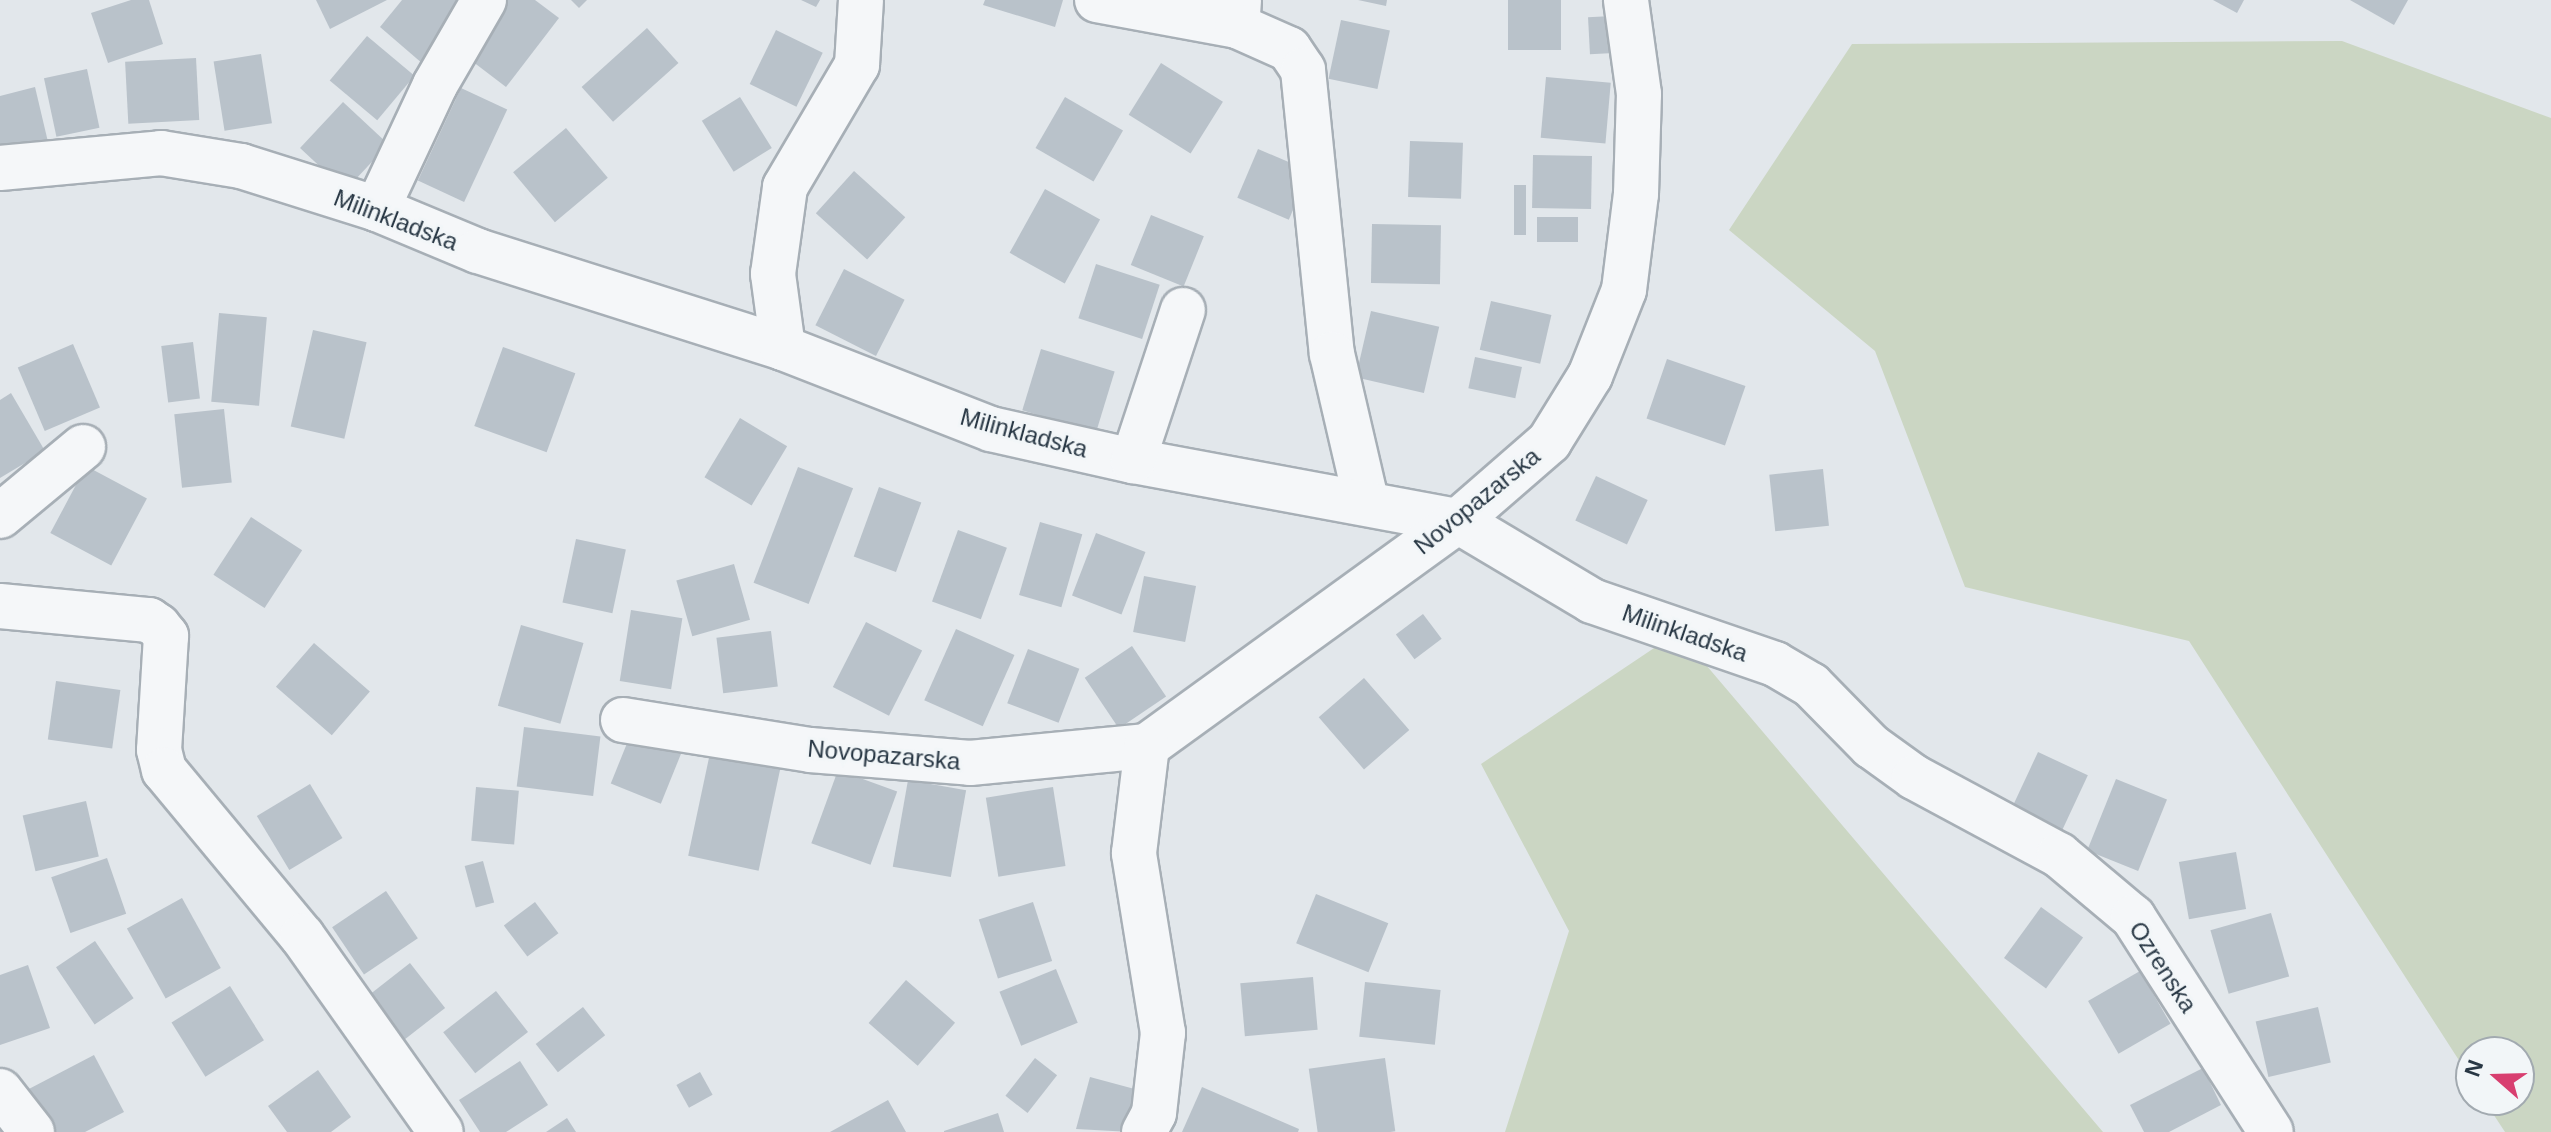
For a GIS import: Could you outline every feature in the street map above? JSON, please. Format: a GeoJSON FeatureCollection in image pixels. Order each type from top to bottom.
{"type":"FeatureCollection","features":[{"type":"Feature","properties":{"kind":"street"},"geometry":{"type":"LineString","coordinates":[[377,209],[435,85],[484,0]]}},
{"type":"Feature","properties":{"kind":"street"},"geometry":{"type":"LineString","coordinates":[[783,348],[773,274],[785,187],[857,65],[861,0]]}},
{"type":"Feature","properties":{"kind":"street"},"geometry":{"type":"LineString","coordinates":[[1097,0],[1238,13],[1289,49],[1303,70],[1332,354],[1366,500]]}},
{"type":"Feature","properties":{"kind":"street","name":"Novopazarska"},"geometry":{"type":"LineString","coordinates":[[623,720],[810,750],[970,763],[1147,746],[1458,521],[1549,442],[1590,376],[1624,290],[1636,194],[1639,94],[1626,0]]}},
{"type":"Feature","properties":{"kind":"street","name":"Milinkladska"},"geometry":{"type":"LineString","coordinates":[[0,168],[161,153],[200,157],[377,209],[478,251],[783,348],[991,429],[1133,461],[1366,500],[1458,521],[1592,601],[1775,664],[1811,685],[1871,746],[1914,777],[1980,810]]}},
{"type":"Feature","properties":{"kind":"street"},"geometry":{"type":"LineString","coordinates":[[1133,461],[1183,310]]}},
{"type":"Feature","properties":{"kind":"street"},"geometry":{"type":"LineString","coordinates":[[0,516],[83,447]]}},
{"type":"Feature","properties":{"kind":"street"},"geometry":{"type":"LineString","coordinates":[[0,606],[149,620],[158,626],[166,636],[159,750],[164,770],[302,936],[441,1132]]}},
{"type":"Feature","properties":{"kind":"street"},"geometry":{"type":"LineString","coordinates":[[1144,1132],[1154,1113],[1163,1033],[1134,853],[1147,746]]}},
{"type":"Feature","properties":{"kind":"street","name":"Ozrenska"},"geometry":{"type":"LineString","coordinates":[[1980,810],[2059,855],[2133,917],[2271,1132]]}},
{"type":"Feature","properties":{"kind":"street"},"geometry":{"type":"LineString","coordinates":[[0,1091],[32,1132]]}},
{"type":"Feature","properties":{"kind":"green space"},"geometry":{"type":"Polygon","coordinates":[[[2342,41],[2551,118],[2551,1132],[2505,1132],[2494,1116],[2535,1116],[2535,1036],[2455,1036],[2455,1054],[2189,641],[1965,587],[1875,351],[1729,230],[1852,44],[2342,41]]]}},
{"type":"Feature","properties":{"kind":"green space"},"geometry":{"type":"Polygon","coordinates":[[[1678,632],[2103,1132],[1505,1132],[1569,931],[1481,764],[1678,632]]]}},
{"type":"Feature","properties":{"kind":"building"},"geometry":{"type":"Polygon","coordinates":[[[131,0],[149,0],[163,44],[108,63],[91,13],[131,0]]]}},
{"type":"Feature","properties":{"kind":"building"},"geometry":{"type":"Polygon","coordinates":[[[316,0],[387,0],[330,29],[316,0]]]}},
{"type":"Feature","properties":{"kind":"building"},"geometry":{"type":"Polygon","coordinates":[[[402,0],[461,0],[423,64],[380,27],[402,0]]]}},
{"type":"Feature","properties":{"kind":"building"},"geometry":{"type":"Polygon","coordinates":[[[506,0],[535,0],[559,18],[506,87],[464,55],[506,0]]]}},
{"type":"Feature","properties":{"kind":"building"},"geometry":{"type":"Polygon","coordinates":[[[571,0],[587,0],[579,8],[571,0]]]}},
{"type":"Feature","properties":{"kind":"building"},"geometry":{"type":"Polygon","coordinates":[[[801,0],[820,0],[816,7],[801,0]]]}},
{"type":"Feature","properties":{"kind":"building"},"geometry":{"type":"Polygon","coordinates":[[[985,0],[1063,0],[1055,27],[983,5],[985,0]]]}},
{"type":"Feature","properties":{"kind":"building"},"geometry":{"type":"Polygon","coordinates":[[[1358,0],[1387,0],[1386,6],[1358,0]]]}},
{"type":"Feature","properties":{"kind":"building"},"geometry":{"type":"Polygon","coordinates":[[[1508,0],[1561,0],[1561,50],[1508,50],[1508,0]]]}},
{"type":"Feature","properties":{"kind":"building"},"geometry":{"type":"Polygon","coordinates":[[[2213,0],[2244,0],[2237,13],[2213,0]]]}},
{"type":"Feature","properties":{"kind":"building"},"geometry":{"type":"Polygon","coordinates":[[[2350,0],[2408,0],[2394,25],[2350,0]]]}},
{"type":"Feature","properties":{"kind":"building"},"geometry":{"type":"Polygon","coordinates":[[[1612,16],[1614,53],[1590,54],[1588,17],[1612,16]]]}},
{"type":"Feature","properties":{"kind":"building"},"geometry":{"type":"Polygon","coordinates":[[[1341,20],[1390,30],[1377,89],[1329,79],[1341,20]]]}},
{"type":"Feature","properties":{"kind":"building"},"geometry":{"type":"Polygon","coordinates":[[[647,28],[678,63],[613,122],[582,87],[647,28]]]}},
{"type":"Feature","properties":{"kind":"building"},"geometry":{"type":"Polygon","coordinates":[[[776,30],[823,53],[796,107],[750,84],[776,30]]]}},
{"type":"Feature","properties":{"kind":"building"},"geometry":{"type":"Polygon","coordinates":[[[367,36],[414,76],[377,120],[330,80],[367,36]]]}},
{"type":"Feature","properties":{"kind":"building"},"geometry":{"type":"Polygon","coordinates":[[[261,54],[272,123],[225,131],[214,62],[261,54]]]}},
{"type":"Feature","properties":{"kind":"building"},"geometry":{"type":"Polygon","coordinates":[[[196,58],[199,120],[128,124],[125,62],[196,58]]]}},
{"type":"Feature","properties":{"kind":"building"},"geometry":{"type":"Polygon","coordinates":[[[1161,63],[1223,102],[1191,153],[1129,115],[1161,63]]]}},
{"type":"Feature","properties":{"kind":"building"},"geometry":{"type":"Polygon","coordinates":[[[87,69],[99,128],[56,137],[44,78],[87,69]]]}},
{"type":"Feature","properties":{"kind":"building"},"geometry":{"type":"Polygon","coordinates":[[[1546,77],[1611,83],[1605,143],[1541,138],[1546,77]]]}},
{"type":"Feature","properties":{"kind":"building"},"geometry":{"type":"Polygon","coordinates":[[[35,87],[48,142],[0,154],[0,96],[35,87]]]}},
{"type":"Feature","properties":{"kind":"building"},"geometry":{"type":"Polygon","coordinates":[[[461,88],[507,110],[464,202],[418,180],[461,88]]]}},
{"type":"Feature","properties":{"kind":"building"},"geometry":{"type":"Polygon","coordinates":[[[740,97],[772,148],[734,172],[702,121],[740,97]]]}},
{"type":"Feature","properties":{"kind":"building"},"geometry":{"type":"Polygon","coordinates":[[[1065,97],[1123,130],[1094,182],[1036,148],[1065,97]]]}},
{"type":"Feature","properties":{"kind":"building"},"geometry":{"type":"Polygon","coordinates":[[[343,102],[388,144],[345,190],[300,148],[343,102]]]}},
{"type":"Feature","properties":{"kind":"building"},"geometry":{"type":"Polygon","coordinates":[[[566,128],[608,178],[555,222],[513,172],[566,128]]]}},
{"type":"Feature","properties":{"kind":"building"},"geometry":{"type":"Polygon","coordinates":[[[1410,141],[1463,143],[1461,199],[1408,197],[1410,141]]]}},
{"type":"Feature","properties":{"kind":"building"},"geometry":{"type":"Polygon","coordinates":[[[1258,149],[1310,171],[1289,220],[1237,198],[1258,149]]]}},
{"type":"Feature","properties":{"kind":"building"},"geometry":{"type":"Polygon","coordinates":[[[1533,155],[1592,156],[1591,209],[1532,208],[1533,155]]]}},
{"type":"Feature","properties":{"kind":"building"},"geometry":{"type":"Polygon","coordinates":[[[854,171],[905,217],[867,260],[816,213],[854,171]]]}},
{"type":"Feature","properties":{"kind":"building"},"geometry":{"type":"Polygon","coordinates":[[[1514,185],[1526,185],[1526,235],[1514,235],[1514,185]]]}},
{"type":"Feature","properties":{"kind":"building"},"geometry":{"type":"Polygon","coordinates":[[[1045,189],[1100,220],[1065,283],[1010,253],[1045,189]]]}},
{"type":"Feature","properties":{"kind":"building"},"geometry":{"type":"Polygon","coordinates":[[[1151,215],[1204,236],[1184,286],[1131,265],[1151,215]]]}},
{"type":"Feature","properties":{"kind":"building"},"geometry":{"type":"Polygon","coordinates":[[[1537,217],[1578,217],[1578,242],[1537,242],[1537,217]]]}},
{"type":"Feature","properties":{"kind":"building"},"geometry":{"type":"Polygon","coordinates":[[[1372,224],[1441,225],[1440,284],[1371,283],[1372,224]]]}},
{"type":"Feature","properties":{"kind":"building"},"geometry":{"type":"Polygon","coordinates":[[[1096,264],[1160,285],[1142,339],[1078,318],[1096,264]]]}},
{"type":"Feature","properties":{"kind":"building"},"geometry":{"type":"Polygon","coordinates":[[[844,269],[905,300],[876,356],[815,325],[844,269]]]}},
{"type":"Feature","properties":{"kind":"building"},"geometry":{"type":"Polygon","coordinates":[[[1491,301],[1551,315],[1540,364],[1480,350],[1491,301]]]}},
{"type":"Feature","properties":{"kind":"building"},"geometry":{"type":"Polygon","coordinates":[[[1371,311],[1439,327],[1424,393],[1356,377],[1371,311]]]}},
{"type":"Feature","properties":{"kind":"building"},"geometry":{"type":"Polygon","coordinates":[[[219,313],[267,317],[259,406],[211,402],[219,313]]]}},
{"type":"Feature","properties":{"kind":"building"},"geometry":{"type":"Polygon","coordinates":[[[313,330],[367,342],[344,439],[291,426],[313,330]]]}},
{"type":"Feature","properties":{"kind":"building"},"geometry":{"type":"Polygon","coordinates":[[[193,342],[200,399],[168,402],[161,346],[193,342]]]}},
{"type":"Feature","properties":{"kind":"building"},"geometry":{"type":"Polygon","coordinates":[[[73,344],[100,408],[45,431],[18,367],[73,344]]]}},
{"type":"Feature","properties":{"kind":"building"},"geometry":{"type":"Polygon","coordinates":[[[503,347],[575,373],[547,452],[474,426],[503,347]]]}},
{"type":"Feature","properties":{"kind":"building"},"geometry":{"type":"Polygon","coordinates":[[[1041,349],[1115,372],[1096,433],[1022,410],[1041,349]]]}},
{"type":"Feature","properties":{"kind":"building"},"geometry":{"type":"Polygon","coordinates":[[[1475,357],[1522,367],[1515,398],[1468,388],[1475,357]]]}},
{"type":"Feature","properties":{"kind":"building"},"geometry":{"type":"Polygon","coordinates":[[[1667,359],[1745,386],[1725,446],[1646,419],[1667,359]]]}},
{"type":"Feature","properties":{"kind":"building"},"geometry":{"type":"Polygon","coordinates":[[[11,393],[45,451],[0,478],[0,400],[11,393]]]}},
{"type":"Feature","properties":{"kind":"building"},"geometry":{"type":"Polygon","coordinates":[[[224,409],[232,483],[182,488],[174,414],[224,409]]]}},
{"type":"Feature","properties":{"kind":"building"},"geometry":{"type":"Polygon","coordinates":[[[740,418],[787,446],[752,505],[704,477],[740,418]]]}},
{"type":"Feature","properties":{"kind":"building"},"geometry":{"type":"Polygon","coordinates":[[[86,466],[147,498],[111,565],[50,533],[86,466]]]}},
{"type":"Feature","properties":{"kind":"building"},"geometry":{"type":"Polygon","coordinates":[[[798,467],[853,488],[809,604],[754,583],[798,467]]]}},
{"type":"Feature","properties":{"kind":"building"},"geometry":{"type":"Polygon","coordinates":[[[1823,469],[1829,526],[1775,531],[1769,475],[1823,469]]]}},
{"type":"Feature","properties":{"kind":"building"},"geometry":{"type":"Polygon","coordinates":[[[1596,476],[1648,500],[1627,544],[1575,520],[1596,476]]]}},
{"type":"Feature","properties":{"kind":"building"},"geometry":{"type":"Polygon","coordinates":[[[879,487],[921,502],[896,572],[854,557],[879,487]]]}},
{"type":"Feature","properties":{"kind":"building"},"geometry":{"type":"Polygon","coordinates":[[[251,517],[302,550],[265,608],[213,575],[251,517]]]}},
{"type":"Feature","properties":{"kind":"building"},"geometry":{"type":"Polygon","coordinates":[[[1040,522],[1082,534],[1061,607],[1019,595],[1040,522]]]}},
{"type":"Feature","properties":{"kind":"building"},"geometry":{"type":"Polygon","coordinates":[[[958,530],[1007,548],[981,619],[932,601],[958,530]]]}},
{"type":"Feature","properties":{"kind":"building"},"geometry":{"type":"Polygon","coordinates":[[[1096,533],[1145,552],[1121,615],[1072,596],[1096,533]]]}},
{"type":"Feature","properties":{"kind":"building"},"geometry":{"type":"Polygon","coordinates":[[[576,539],[626,550],[612,613],[562,603],[576,539]]]}},
{"type":"Feature","properties":{"kind":"building"},"geometry":{"type":"Polygon","coordinates":[[[734,564],[750,620],[692,636],[676,581],[734,564]]]}},
{"type":"Feature","properties":{"kind":"building"},"geometry":{"type":"Polygon","coordinates":[[[1144,576],[1196,586],[1185,642],[1133,632],[1144,576]]]}},
{"type":"Feature","properties":{"kind":"building"},"geometry":{"type":"Polygon","coordinates":[[[631,610],[682,618],[671,689],[620,681],[631,610]]]}},
{"type":"Feature","properties":{"kind":"building"},"geometry":{"type":"Polygon","coordinates":[[[1423,614],[1442,639],[1415,659],[1396,634],[1423,614]]]}},
{"type":"Feature","properties":{"kind":"building"},"geometry":{"type":"Polygon","coordinates":[[[866,622],[922,651],[889,716],[833,687],[866,622]]]}},
{"type":"Feature","properties":{"kind":"building"},"geometry":{"type":"Polygon","coordinates":[[[521,625],[583,643],[560,724],[498,706],[521,625]]]}},
{"type":"Feature","properties":{"kind":"building"},"geometry":{"type":"Polygon","coordinates":[[[956,629],[1014,655],[983,726],[924,700],[956,629]]]}},
{"type":"Feature","properties":{"kind":"building"},"geometry":{"type":"Polygon","coordinates":[[[771,631],[778,687],[723,693],[716,638],[771,631]]]}},
{"type":"Feature","properties":{"kind":"building"},"geometry":{"type":"Polygon","coordinates":[[[314,643],[370,692],[332,735],[276,687],[314,643]]]}},
{"type":"Feature","properties":{"kind":"building"},"geometry":{"type":"Polygon","coordinates":[[[1132,646],[1166,697],[1119,728],[1085,678],[1132,646]]]}},
{"type":"Feature","properties":{"kind":"building"},"geometry":{"type":"Polygon","coordinates":[[[1028,649],[1079,669],[1059,723],[1007,703],[1028,649]]]}},
{"type":"Feature","properties":{"kind":"building"},"geometry":{"type":"Polygon","coordinates":[[[1364,678],[1409,730],[1364,769],[1319,717],[1364,678]]]}},
{"type":"Feature","properties":{"kind":"building"},"geometry":{"type":"Polygon","coordinates":[[[56,681],[120,690],[112,748],[48,739],[56,681]]]}},
{"type":"Feature","properties":{"kind":"building"},"geometry":{"type":"Polygon","coordinates":[[[634,726],[684,746],[661,804],[611,783],[634,726]]]}},
{"type":"Feature","properties":{"kind":"building"},"geometry":{"type":"Polygon","coordinates":[[[524,727],[600,736],[593,796],[517,787],[524,727]]]}},
{"type":"Feature","properties":{"kind":"building"},"geometry":{"type":"Polygon","coordinates":[[[2038,752],[2088,775],[2061,832],[2011,809],[2038,752]]]}},
{"type":"Feature","properties":{"kind":"building"},"geometry":{"type":"Polygon","coordinates":[[[710,753],[780,768],[759,871],[688,856],[710,753]]]}},
{"type":"Feature","properties":{"kind":"building"},"geometry":{"type":"Polygon","coordinates":[[[838,770],[897,792],[871,865],[811,843],[838,770]]]}},
{"type":"Feature","properties":{"kind":"building"},"geometry":{"type":"Polygon","coordinates":[[[2116,779],[2167,800],[2138,871],[2087,850],[2116,779]]]}},
{"type":"Feature","properties":{"kind":"building"},"geometry":{"type":"Polygon","coordinates":[[[908,780],[966,790],[951,877],[893,867],[908,780]]]}},
{"type":"Feature","properties":{"kind":"building"},"geometry":{"type":"Polygon","coordinates":[[[310,784],[342,838],[289,870],[257,816],[310,784]]]}},
{"type":"Feature","properties":{"kind":"building"},"geometry":{"type":"Polygon","coordinates":[[[476,787],[519,791],[514,845],[471,841],[476,787]]]}},
{"type":"Feature","properties":{"kind":"building"},"geometry":{"type":"Polygon","coordinates":[[[1053,787],[1066,866],[998,877],[986,798],[1053,787]]]}},
{"type":"Feature","properties":{"kind":"building"},"geometry":{"type":"Polygon","coordinates":[[[86,801],[99,857],[35,871],[23,816],[86,801]]]}},
{"type":"Feature","properties":{"kind":"building"},"geometry":{"type":"Polygon","coordinates":[[[2236,852],[2246,909],[2189,919],[2179,862],[2236,852]]]}},
{"type":"Feature","properties":{"kind":"building"},"geometry":{"type":"Polygon","coordinates":[[[107,858],[126,914],[70,933],[51,877],[107,858]]]}},
{"type":"Feature","properties":{"kind":"building"},"geometry":{"type":"Polygon","coordinates":[[[483,861],[494,903],[476,907],[465,866],[483,861]]]}},
{"type":"Feature","properties":{"kind":"building"},"geometry":{"type":"Polygon","coordinates":[[[386,891],[418,938],[364,975],[332,927],[386,891]]]}},
{"type":"Feature","properties":{"kind":"building"},"geometry":{"type":"Polygon","coordinates":[[[1316,894],[1388,923],[1368,972],[1296,943],[1316,894]]]}},
{"type":"Feature","properties":{"kind":"building"},"geometry":{"type":"Polygon","coordinates":[[[182,898],[221,968],[166,999],[127,929],[182,898]]]}},
{"type":"Feature","properties":{"kind":"building"},"geometry":{"type":"Polygon","coordinates":[[[535,902],[558,933],[527,957],[504,925],[535,902]]]}},
{"type":"Feature","properties":{"kind":"building"},"geometry":{"type":"Polygon","coordinates":[[[1033,902],[1052,961],[998,979],[979,920],[1033,902]]]}},
{"type":"Feature","properties":{"kind":"building"},"geometry":{"type":"Polygon","coordinates":[[[2041,907],[2083,938],[2046,989],[2004,958],[2041,907]]]}},
{"type":"Feature","properties":{"kind":"building"},"geometry":{"type":"Polygon","coordinates":[[[2271,913],[2289,976],[2229,994],[2210,930],[2271,913]]]}},
{"type":"Feature","properties":{"kind":"building"},"geometry":{"type":"Polygon","coordinates":[[[95,941],[134,998],[95,1024],[56,967],[95,941]]]}},
{"type":"Feature","properties":{"kind":"building"},"geometry":{"type":"Polygon","coordinates":[[[410,963],[445,1008],[396,1046],[361,1001],[410,963]]]}},
{"type":"Feature","properties":{"kind":"building"},"geometry":{"type":"Polygon","coordinates":[[[28,965],[50,1028],[0,1045],[0,975],[28,965]]]}},
{"type":"Feature","properties":{"kind":"building"},"geometry":{"type":"Polygon","coordinates":[[[1056,969],[1078,1023],[1021,1046],[999,992],[1056,969]]]}},
{"type":"Feature","properties":{"kind":"building"},"geometry":{"type":"Polygon","coordinates":[[[2140,971],[2170,1024],[2119,1054],[2088,1001],[2140,971]]]}},
{"type":"Feature","properties":{"kind":"building"},"geometry":{"type":"Polygon","coordinates":[[[1313,977],[1318,1030],[1245,1036],[1240,983],[1313,977]]]}},
{"type":"Feature","properties":{"kind":"building"},"geometry":{"type":"Polygon","coordinates":[[[906,980],[955,1023],[918,1066],[869,1023],[906,980]]]}},
{"type":"Feature","properties":{"kind":"building"},"geometry":{"type":"Polygon","coordinates":[[[1365,982],[1441,990],[1435,1045],[1359,1037],[1365,982]]]}},
{"type":"Feature","properties":{"kind":"building"},"geometry":{"type":"Polygon","coordinates":[[[230,986],[264,1040],[205,1077],[171,1023],[230,986]]]}},
{"type":"Feature","properties":{"kind":"building"},"geometry":{"type":"Polygon","coordinates":[[[496,991],[528,1032],[475,1073],[443,1032],[496,991]]]}},
{"type":"Feature","properties":{"kind":"building"},"geometry":{"type":"Polygon","coordinates":[[[583,1007],[605,1035],[558,1072],[536,1044],[583,1007]]]}},
{"type":"Feature","properties":{"kind":"building"},"geometry":{"type":"Polygon","coordinates":[[[2318,1007],[2331,1063],[2268,1077],[2256,1021],[2318,1007]]]}},
{"type":"Feature","properties":{"kind":"building"},"geometry":{"type":"Polygon","coordinates":[[[94,1055],[124,1112],[85,1132],[46,1132],[25,1091],[94,1055]]]}},
{"type":"Feature","properties":{"kind":"building"},"geometry":{"type":"Polygon","coordinates":[[[1035,1058],[1057,1075],[1028,1113],[1005,1096],[1035,1058]]]}},
{"type":"Feature","properties":{"kind":"building"},"geometry":{"type":"Polygon","coordinates":[[[1385,1058],[1395,1131],[1318,1132],[1309,1069],[1385,1058]]]}},
{"type":"Feature","properties":{"kind":"building"},"geometry":{"type":"Polygon","coordinates":[[[520,1061],[548,1105],[506,1132],[480,1132],[459,1100],[520,1061]]]}},
{"type":"Feature","properties":{"kind":"building"},"geometry":{"type":"Polygon","coordinates":[[[2203,1068],[2221,1105],[2169,1132],[2144,1132],[2130,1105],[2203,1068]]]}},
{"type":"Feature","properties":{"kind":"building"},"geometry":{"type":"Polygon","coordinates":[[[318,1070],[351,1117],[331,1132],[287,1132],[268,1106],[318,1070]]]}},
{"type":"Feature","properties":{"kind":"building"},"geometry":{"type":"Polygon","coordinates":[[[700,1072],[713,1095],[689,1108],[676,1085],[700,1072]]]}},
{"type":"Feature","properties":{"kind":"building"},"geometry":{"type":"Polygon","coordinates":[[[1090,1077],[1142,1091],[1131,1132],[1076,1129],[1090,1077]]]}},
{"type":"Feature","properties":{"kind":"building"},"geometry":{"type":"Polygon","coordinates":[[[1202,1087],[1299,1129],[1298,1132],[1182,1132],[1202,1087]]]}},
{"type":"Feature","properties":{"kind":"building"},"geometry":{"type":"Polygon","coordinates":[[[888,1100],[906,1132],[830,1132],[888,1100]]]}},
{"type":"Feature","properties":{"kind":"building"},"geometry":{"type":"Polygon","coordinates":[[[998,1113],[1004,1132],[944,1132],[944,1131],[998,1113]]]}},
{"type":"Feature","properties":{"kind":"building"},"geometry":{"type":"Polygon","coordinates":[[[567,1118],[576,1132],[546,1132],[567,1118]]]}}]}
